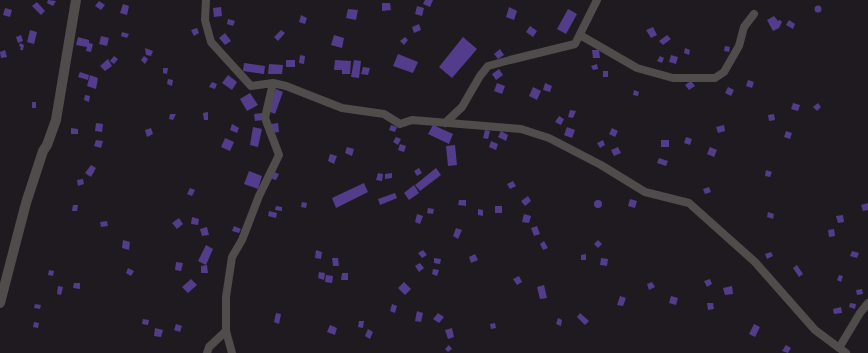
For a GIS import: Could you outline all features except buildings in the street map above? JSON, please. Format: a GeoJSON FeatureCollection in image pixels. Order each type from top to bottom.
{"type":"FeatureCollection","features":[{"type":"Feature","properties":{"kind":"street"},"geometry":{"type":"LineString","coordinates":[[0,303],[26,203],[43,151],[47,145],[56,120],[76,0]]}},
{"type":"Feature","properties":{"kind":"street"},"geometry":{"type":"LineString","coordinates":[[206,0],[205,20],[211,42],[251,86],[273,83],[286,86],[342,108],[384,114],[400,124],[412,120],[521,129],[549,138],[601,165],[645,192],[689,204],[755,262],[815,330],[842,351],[860,313],[868,303]]}},
{"type":"Feature","properties":{"kind":"street"},"geometry":{"type":"LineString","coordinates":[[445,123],[462,106],[480,76],[488,66],[575,44],[597,0]]}},
{"type":"Feature","properties":{"kind":"street"},"geometry":{"type":"LineString","coordinates":[[580,34],[637,68],[673,78],[715,78],[724,72],[739,46],[744,27],[754,14]]}},
{"type":"Feature","properties":{"kind":"street"},"geometry":{"type":"LineString","coordinates":[[232,353],[226,331],[226,297],[232,257],[242,240],[259,196],[279,155],[265,118],[273,83]]}},
{"type":"Feature","properties":{"kind":"street"},"geometry":{"type":"LineString","coordinates":[[207,353],[209,347],[226,331]]}}]}
